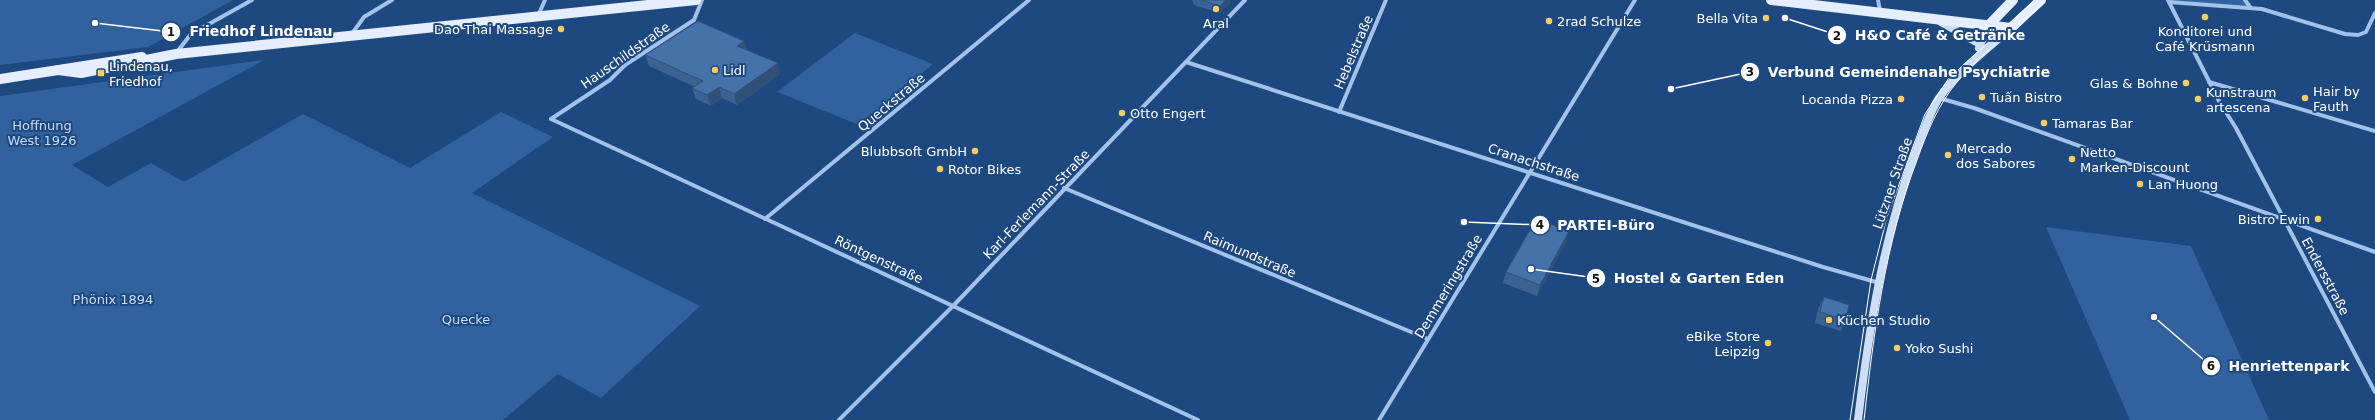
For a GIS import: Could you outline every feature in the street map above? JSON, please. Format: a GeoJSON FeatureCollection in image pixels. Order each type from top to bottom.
{"type":"FeatureCollection","features":[{"type":"Feature","properties":{"kind":"main road"},"geometry":{"type":"LineString","coordinates":[[0,79],[58,70],[67,73],[118,67],[176,54],[538,18],[696,0]]}},
{"type":"Feature","properties":{"kind":"main road"},"geometry":{"type":"LineString","coordinates":[[1771,0],[1940,21],[2011,28]]}},
{"type":"Feature","properties":{"kind":"main road"},"geometry":{"type":"LineString","coordinates":[[1976,55],[1988,26],[2014,0]]}},
{"type":"Feature","properties":{"kind":"main road","name":"Lützner Straße"},"geometry":{"type":"LineString","coordinates":[[1858,420],[1876,282],[1901,190],[1939,98],[1952,80],[1976,55],[2011,28],[2041,0]]}},
{"type":"Feature","properties":{"kind":"main road"},"geometry":{"type":"LineString","coordinates":[[1940,21],[1980,44]]}},
{"type":"Feature","properties":{"kind":"street"},"geometry":{"type":"LineString","coordinates":[[176,54],[184,41],[191,34],[252,0]]}},
{"type":"Feature","properties":{"kind":"street"},"geometry":{"type":"LineString","coordinates":[[350,37],[364,17],[392,0]]}},
{"type":"Feature","properties":{"kind":"street"},"geometry":{"type":"LineString","coordinates":[[538,18],[545,0]]}},
{"type":"Feature","properties":{"kind":"street","name":"Hauschildstraße"},"geometry":{"type":"LineString","coordinates":[[550,119],[610,80],[625,64],[694,20],[702,0]]}},
{"type":"Feature","properties":{"kind":"street","name":"Queckstraße"},"geometry":{"type":"LineString","coordinates":[[765,219],[1029,0]]}},
{"type":"Feature","properties":{"kind":"street","name":"Karl-Ferlemann-Straße"},"geometry":{"type":"LineString","coordinates":[[839,420],[954,305],[1245,0]]}},
{"type":"Feature","properties":{"kind":"street","name":"Hebelstraße"},"geometry":{"type":"LineString","coordinates":[[1338,112],[1386,0]]}},
{"type":"Feature","properties":{"kind":"street","name":"Demmeringstraße"},"geometry":{"type":"LineString","coordinates":[[1379,420],[1635,0]]}},
{"type":"Feature","properties":{"kind":"street"},"geometry":{"type":"LineString","coordinates":[[1878,0],[1881,14]]}},
{"type":"Feature","properties":{"kind":"street"},"geometry":{"type":"LineString","coordinates":[[2245,0],[2250,6]]}},
{"type":"Feature","properties":{"kind":"street"},"geometry":{"type":"LineString","coordinates":[[2169,1],[2238,8],[2250,6],[2345,34],[2358,35],[2366,32],[2375,13]]}},
{"type":"Feature","properties":{"kind":"street","name":"Endersstraße"},"geometry":{"type":"LineString","coordinates":[[2169,1],[2209,82],[2285,221],[2375,392]]}},
{"type":"Feature","properties":{"kind":"street","name":"Cranachstraße"},"geometry":{"type":"LineString","coordinates":[[1186,62],[1823,267],[1876,282]]}},
{"type":"Feature","properties":{"kind":"street"},"geometry":{"type":"LineString","coordinates":[[2209,82],[2375,131]]}},
{"type":"Feature","properties":{"kind":"street"},"geometry":{"type":"LineString","coordinates":[[1939,98],[1974,108],[2285,221],[2375,252]]}},
{"type":"Feature","properties":{"kind":"street","name":"Röntgenstraße"},"geometry":{"type":"LineString","coordinates":[[550,119],[954,305],[1198,420]]}},
{"type":"Feature","properties":{"kind":"street","name":"Raimundstraße"},"geometry":{"type":"LineString","coordinates":[[1064,188],[1428,339]]}},
{"type":"Feature","properties":{"kind":"green space"},"geometry":{"type":"Polygon","coordinates":[[[0,0],[233,0],[148,47],[0,65],[0,0]]]}},
{"type":"Feature","properties":{"kind":"green space"},"geometry":{"type":"Polygon","coordinates":[[[2168,0],[2245,0],[2250,7],[2168,0]]]}},
{"type":"Feature","properties":{"kind":"green space"},"geometry":{"type":"Polygon","coordinates":[[[855,33],[933,64],[859,125],[777,92],[855,33]]]}},
{"type":"Feature","properties":{"kind":"green space"},"geometry":{"type":"Polygon","coordinates":[[[264,60],[72,165],[108,187],[151,163],[184,182],[303,114],[410,168],[501,112],[553,137],[472,193],[700,306],[601,398],[558,374],[503,420],[0,420],[0,96],[264,60]]]}},
{"type":"Feature","properties":{"kind":"green space"},"geometry":{"type":"Polygon","coordinates":[[[2046,227],[2191,246],[2269,420],[2130,420],[2046,227]]]}},
{"type":"Feature","properties":{"kind":"building"},"geometry":{"type":"Polygon","coordinates":[[[1202,0],[1226,0],[1220,6],[1202,0]]]}},
{"type":"Feature","properties":{"kind":"building","name":"Lidl"},"geometry":{"type":"Polygon","coordinates":[[[698,21],[744,41],[737,46],[778,63],[734,94],[719,87],[707,95],[692,88],[703,81],[645,55],[698,21]]]}},
{"type":"Feature","properties":{"kind":"building"},"geometry":{"type":"Polygon","coordinates":[[[1536,219],[1569,231],[1540,285],[1506,272],[1536,219]]]}},
{"type":"Feature","properties":{"kind":"building"},"geometry":{"type":"Polygon","coordinates":[[[1824,297],[1849,305],[1846,320],[1820,312],[1824,297]]]}},
{"type":"Feature","properties":{"kind":"tram line"},"geometry":{"type":"LineString","coordinates":[[1850,420],[1871,280],[1887,217],[1925,114],[1949,78],[2035,0]]}},
{"type":"Feature","properties":{"kind":"tram line"},"geometry":{"type":"LineString","coordinates":[[1864,420],[1882,288],[1889,256],[1906,192],[1929,129],[1944,100],[1957,82],[1978,60],[2046,0]]}},
{"type":"Feature","properties":{"kind":"place","name":"Aral"},"geometry":{"type":"Point","coordinates":[1216,9]}},
{"type":"Feature","properties":{"kind":"place","name":"Konditorei und Café Krüsmann"},"geometry":{"type":"Point","coordinates":[2205,17]}},
{"type":"Feature","properties":{"kind":"place","name":"Bella Vita"},"geometry":{"type":"Point","coordinates":[1766,18]}},
{"type":"Feature","properties":{"kind":"place","name":"H&O Café & Getränke"},"geometry":{"type":"Point","coordinates":[1785,18]}},
{"type":"Feature","properties":{"kind":"place","name":"2rad Schulze"},"geometry":{"type":"Point","coordinates":[1549,21]}},
{"type":"Feature","properties":{"kind":"place","name":"Friedhof Lindenau"},"geometry":{"type":"Point","coordinates":[95,23]}},
{"type":"Feature","properties":{"kind":"place","name":"Dao Thai Massage"},"geometry":{"type":"Point","coordinates":[561,29]}},
{"type":"Feature","properties":{"kind":"place","name":"Lidl"},"geometry":{"type":"Point","coordinates":[715,70]}},
{"type":"Feature","properties":{"kind":"place","name":"Lindenau, Friedhof"},"geometry":{"type":"Point","coordinates":[101,73]}},
{"type":"Feature","properties":{"kind":"place","name":"Glas & Bohne"},"geometry":{"type":"Point","coordinates":[2186,83]}},
{"type":"Feature","properties":{"kind":"place","name":"Verbund Gemeindenahe Psychiatrie"},"geometry":{"type":"Point","coordinates":[1671,89]}},
{"type":"Feature","properties":{"kind":"place","name":"Tuấn Bistro"},"geometry":{"type":"Point","coordinates":[1982,97]}},
{"type":"Feature","properties":{"kind":"place","name":"Hair by Fauth"},"geometry":{"type":"Point","coordinates":[2305,98]}},
{"type":"Feature","properties":{"kind":"place","name":"Locanda Pizza"},"geometry":{"type":"Point","coordinates":[1901,99]}},
{"type":"Feature","properties":{"kind":"place","name":"Kunstraum artescena"},"geometry":{"type":"Point","coordinates":[2198,99]}},
{"type":"Feature","properties":{"kind":"place","name":"Otto Engert"},"geometry":{"type":"Point","coordinates":[1122,113]}},
{"type":"Feature","properties":{"kind":"place","name":"Tamaras Bar"},"geometry":{"type":"Point","coordinates":[2044,123]}},
{"type":"Feature","properties":{"kind":"place","name":"Blubbsoft GmbH"},"geometry":{"type":"Point","coordinates":[975,151]}},
{"type":"Feature","properties":{"kind":"place","name":"Mercado dos Sabores"},"geometry":{"type":"Point","coordinates":[1948,155]}},
{"type":"Feature","properties":{"kind":"place","name":"Netto Marken-Discount"},"geometry":{"type":"Point","coordinates":[2072,159]}},
{"type":"Feature","properties":{"kind":"place","name":"Rotor Bikes"},"geometry":{"type":"Point","coordinates":[940,169]}},
{"type":"Feature","properties":{"kind":"place","name":"Lan Huong"},"geometry":{"type":"Point","coordinates":[2140,184]}},
{"type":"Feature","properties":{"kind":"place","name":"Bistro Ewin"},"geometry":{"type":"Point","coordinates":[2318,219]}},
{"type":"Feature","properties":{"kind":"place","name":"PARTEI-Büro"},"geometry":{"type":"Point","coordinates":[1464,222]}},
{"type":"Feature","properties":{"kind":"place","name":"Hostel & Garten Eden"},"geometry":{"type":"Point","coordinates":[1531,269]}},
{"type":"Feature","properties":{"kind":"place","name":"Henriettenpark"},"geometry":{"type":"Point","coordinates":[2154,317]}},
{"type":"Feature","properties":{"kind":"place","name":"Küchen Studio"},"geometry":{"type":"Point","coordinates":[1829,320]}},
{"type":"Feature","properties":{"kind":"place","name":"eBike Store Leipzig"},"geometry":{"type":"Point","coordinates":[1768,343]}},
{"type":"Feature","properties":{"kind":"place","name":"Yoko Sushi"},"geometry":{"type":"Point","coordinates":[1897,348]}},
{"type":"Feature","properties":{"kind":"park label","name":"Hoffnung West 1926"},"geometry":{"type":"Point","coordinates":[42,132]}},
{"type":"Feature","properties":{"kind":"park label","name":"Phönix 1894"},"geometry":{"type":"Point","coordinates":[113,299]}},
{"type":"Feature","properties":{"kind":"park label","name":"Quecke"},"geometry":{"type":"Point","coordinates":[466,319]}}]}
